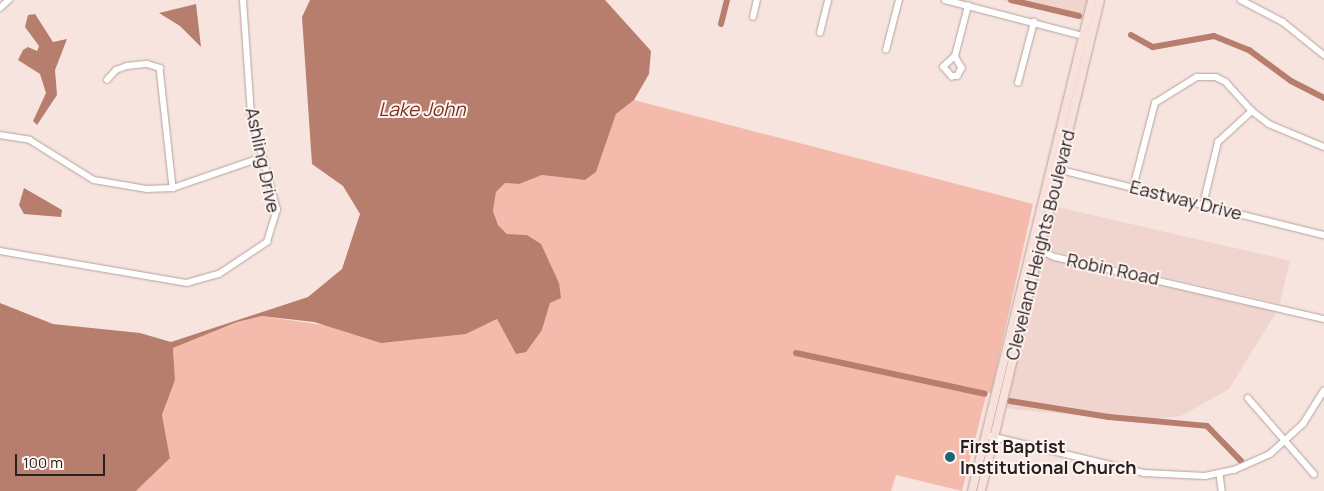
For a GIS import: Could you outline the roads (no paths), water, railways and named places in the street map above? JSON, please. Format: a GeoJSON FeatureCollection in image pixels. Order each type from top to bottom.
{"type":"FeatureCollection","features":[{"type":"Feature","properties":{"kind":"street"},"geometry":{"type":"LineString","coordinates":[[0,8],[9,0]]}},
{"type":"Feature","properties":{"kind":"street","name":"Ashling Drive"},"geometry":{"type":"LineString","coordinates":[[0,251],[167,282],[187,283],[208,278],[258,250],[272,232],[277,210],[260,158],[251,115],[244,0]]}},
{"type":"Feature","properties":{"kind":"street"},"geometry":{"type":"LineString","coordinates":[[753,17],[757,0]]}},
{"type":"Feature","properties":{"kind":"street"},"geometry":{"type":"LineString","coordinates":[[820,34],[828,0]]}},
{"type":"Feature","properties":{"kind":"street"},"geometry":{"type":"LineString","coordinates":[[886,50],[899,0]]}},
{"type":"Feature","properties":{"kind":"street"},"geometry":{"type":"LineString","coordinates":[[945,0],[1087,37]]}},
{"type":"Feature","properties":{"kind":"street","name":"Cleveland Heights Boulevard"},"geometry":{"type":"LineString","coordinates":[[972,491],[990,436],[1011,350],[1039,252],[1087,37],[1092,0]]}},
{"type":"Feature","properties":{"kind":"street","name":"Cleveland Heights Boulevard"},"geometry":{"type":"LineString","coordinates":[[1011,350],[1032,246],[1053,157],[1087,37],[1100,0]]}},
{"type":"Feature","properties":{"kind":"street"},"geometry":{"type":"LineString","coordinates":[[1241,0],[1283,22],[1324,55]]}},
{"type":"Feature","properties":{"kind":"street"},"geometry":{"type":"LineString","coordinates":[[955,56],[968,6]]}},
{"type":"Feature","properties":{"kind":"street"},"geometry":{"type":"LineString","coordinates":[[1018,83],[1034,22]]}},
{"type":"Feature","properties":{"kind":"street"},"geometry":{"type":"LineString","coordinates":[[107,80],[116,70],[127,66],[148,64],[160,68],[173,188]]}},
{"type":"Feature","properties":{"kind":"street"},"geometry":{"type":"LineString","coordinates":[[1133,188],[1153,107],[1159,98],[1197,77],[1216,77],[1232,87],[1252,111],[1282,131],[1324,148]]}},
{"type":"Feature","properties":{"kind":"street"},"geometry":{"type":"LineString","coordinates":[[1202,205],[1218,142],[1252,111]]}},
{"type":"Feature","properties":{"kind":"street"},"geometry":{"type":"LineString","coordinates":[[0,136],[30,140],[75,170],[105,183],[147,189],[173,188],[260,158]]}},
{"type":"Feature","properties":{"kind":"street","name":"Eastway Drive"},"geometry":{"type":"LineString","coordinates":[[1053,157],[1065,171],[1324,234]]}},
{"type":"Feature","properties":{"kind":"street","name":"Robin Road"},"geometry":{"type":"LineString","coordinates":[[1032,246],[1039,252],[1324,319]]}},
{"type":"Feature","properties":{"kind":"street"},"geometry":{"type":"LineString","coordinates":[[990,436],[1144,473],[1182,477],[1220,474],[1256,462],[1286,441],[1311,413],[1324,391]]}},
{"type":"Feature","properties":{"kind":"street"},"geometry":{"type":"LineString","coordinates":[[1248,398],[1314,474]]}},
{"type":"Feature","properties":{"kind":"street","name":"Cleveland Heights Boulevard"},"geometry":{"type":"LineString","coordinates":[[981,491],[990,436]]}},
{"type":"Feature","properties":{"kind":"street"},"geometry":{"type":"LineString","coordinates":[[1220,474],[1222,491]]}},
{"type":"Feature","properties":{"kind":"water","name":"Lake John"},"geometry":{"type":"Polygon","coordinates":[[[310,0],[605,0],[651,51],[649,74],[634,100],[616,114],[596,172],[585,180],[542,175],[519,184],[505,183],[496,192],[493,211],[498,225],[507,234],[527,235],[541,244],[559,283],[561,298],[550,303],[542,330],[526,352],[516,354],[497,319],[466,334],[381,343],[314,322],[262,316],[237,322],[173,348],[175,380],[162,415],[170,458],[136,491],[0,491],[0,303],[53,324],[140,333],[171,342],[308,297],[342,269],[360,214],[343,186],[312,164],[302,17],[310,0]]]}},
{"type":"Feature","properties":{"kind":"water"},"geometry":{"type":"Polygon","coordinates":[[[196,4],[201,47],[180,26],[159,13],[196,4]]]}},
{"type":"Feature","properties":{"kind":"water"},"geometry":{"type":"Polygon","coordinates":[[[35,14],[53,42],[67,39],[55,70],[57,95],[37,125],[33,121],[46,93],[40,74],[18,60],[23,50],[28,47],[37,51],[39,46],[25,27],[28,15],[35,14]]]}},
{"type":"Feature","properties":{"kind":"water"},"geometry":{"type":"Polygon","coordinates":[[[24,188],[62,210],[61,217],[24,214],[19,205],[24,188]]]}},
{"type":"Feature","properties":{"kind":"waterway"},"geometry":{"type":"LineString","coordinates":[[721,24],[727,0]]}},
{"type":"Feature","properties":{"kind":"waterway"},"geometry":{"type":"LineString","coordinates":[[1011,0],[1079,16]]}},
{"type":"Feature","properties":{"kind":"waterway"},"geometry":{"type":"LineString","coordinates":[[1131,35],[1153,47],[1214,36],[1249,50],[1291,81],[1324,98]]}},
{"type":"Feature","properties":{"kind":"waterway"},"geometry":{"type":"LineString","coordinates":[[796,353],[985,394]]}},
{"type":"Feature","properties":{"kind":"waterway"},"geometry":{"type":"LineString","coordinates":[[1010,401],[1109,417],[1207,426],[1241,461]]}},
{"type":"Feature","properties":{"kind":"place","name":"First Baptist Institutional Church"},"geometry":{"type":"Point","coordinates":[950,457]}}]}
